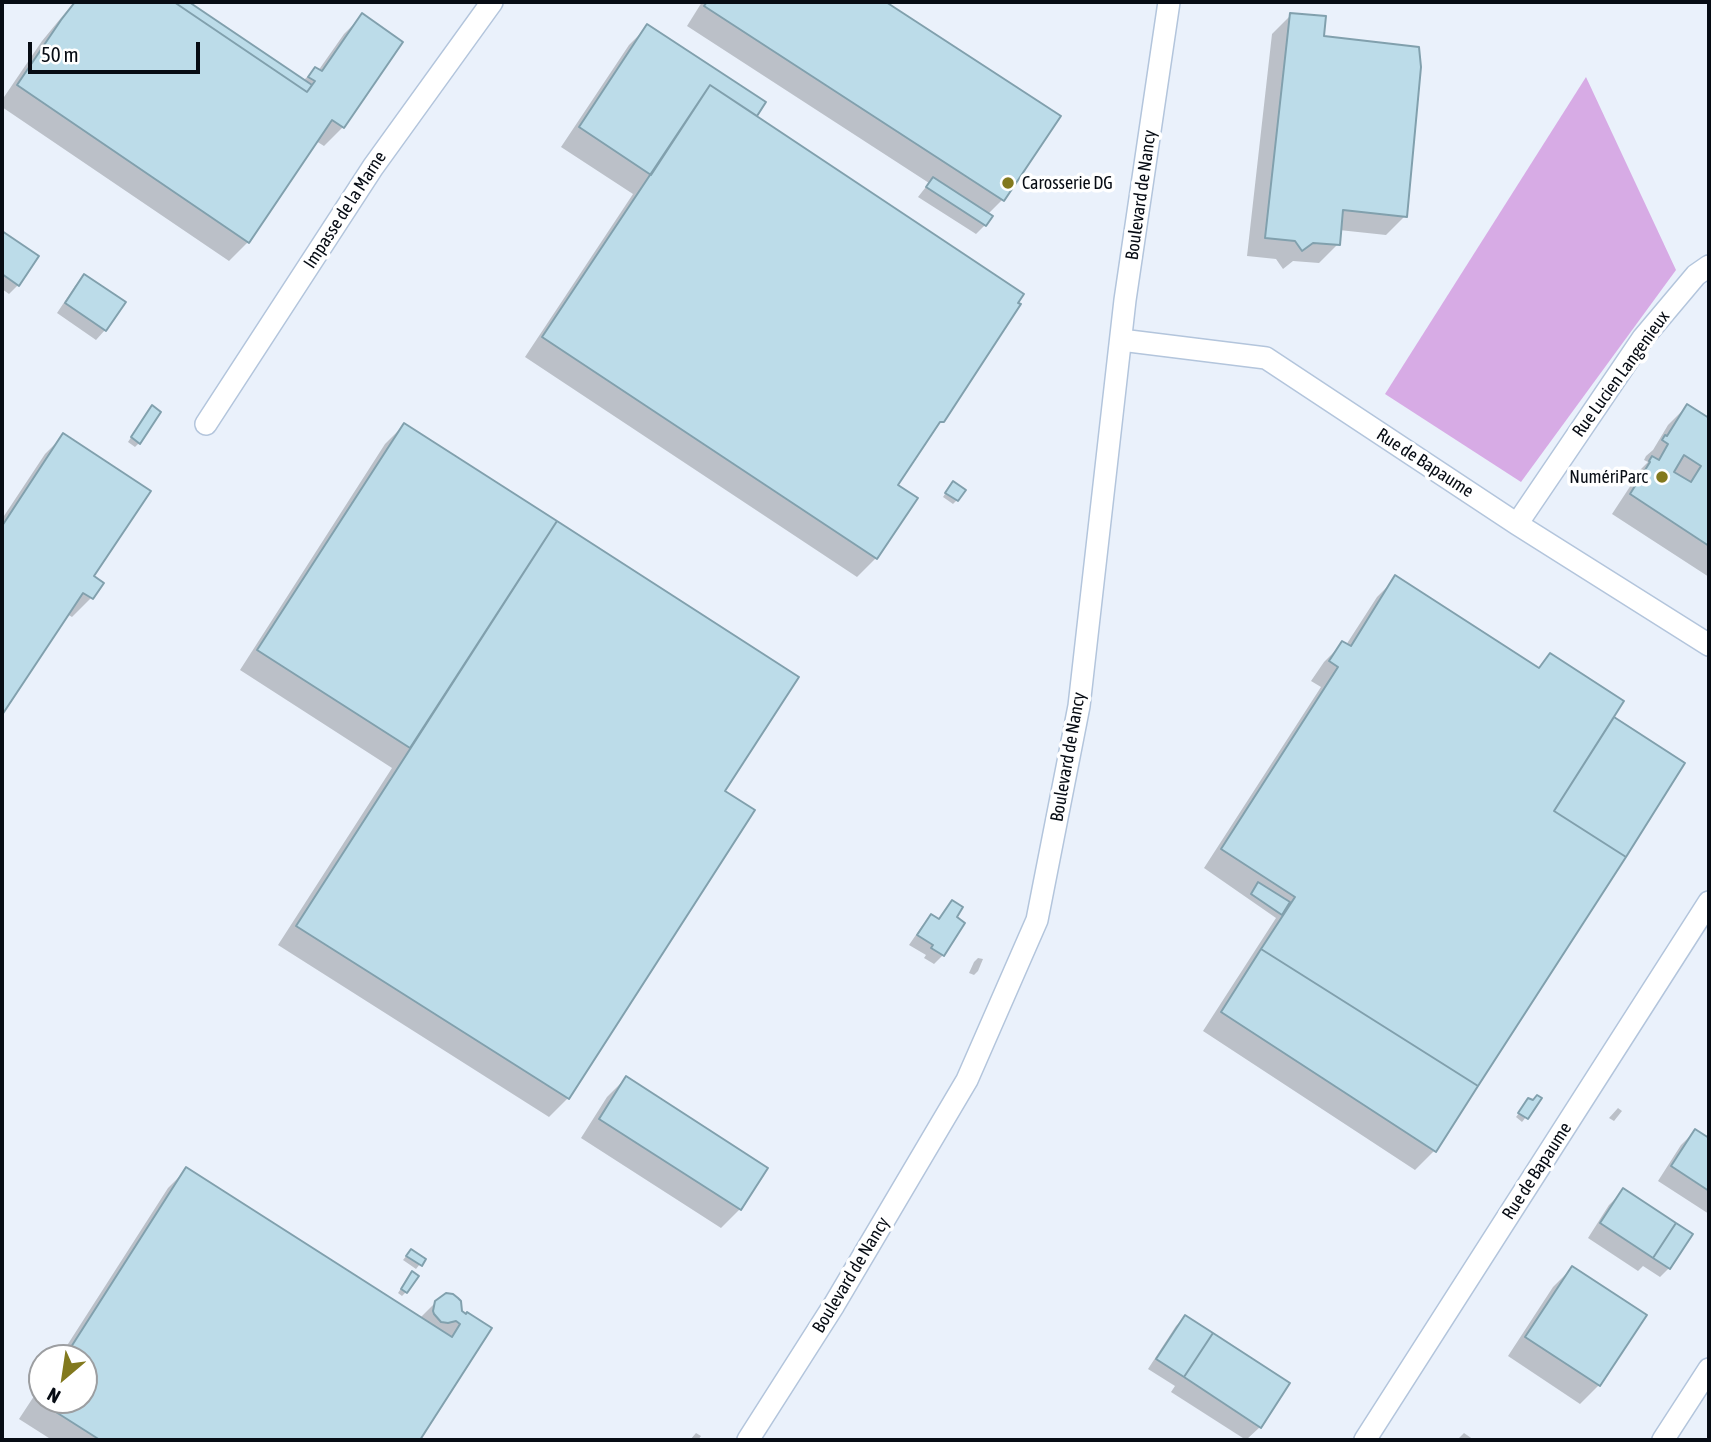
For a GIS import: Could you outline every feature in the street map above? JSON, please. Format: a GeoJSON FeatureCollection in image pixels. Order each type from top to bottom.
{"type":"FeatureCollection","features":[{"type":"Feature","properties":{"kind":"street","name":"Impasse de la Marne"},"geometry":{"type":"LineString","coordinates":[[206,424],[373,167],[492,2]]}},
{"type":"Feature","properties":{"kind":"street","name":"Boulevard de Nancy"},"geometry":{"type":"LineString","coordinates":[[748,1440],[834,1305],[967,1080],[1037,920],[1079,706],[1121,340],[1169,2]]}},
{"type":"Feature","properties":{"kind":"street","name":"Rue Lucien Langenieux"},"geometry":{"type":"LineString","coordinates":[[1517,524],[1643,338],[1696,275],[1709,266]]}},
{"type":"Feature","properties":{"kind":"street","name":"Rue de Bapaume"},"geometry":{"type":"LineString","coordinates":[[1121,340],[1266,358],[1517,524],[1709,645]]}},
{"type":"Feature","properties":{"kind":"street","name":"Rue de Bapaume"},"geometry":{"type":"LineString","coordinates":[[1365,1440],[1709,902]]}},
{"type":"Feature","properties":{"kind":"street"},"geometry":{"type":"LineString","coordinates":[[1663,1440],[1709,1368]]}},
{"type":"Feature","properties":{"kind":"shaded area"},"geometry":{"type":"Polygon","coordinates":[[[1586,77],[1676,270],[1521,482],[1385,394],[1586,77]]]}},
{"type":"Feature","properties":{"kind":"building"},"geometry":{"type":"Polygon","coordinates":[[[75,2],[174,2],[307,92],[315,81],[308,77],[315,67],[322,71],[362,13],[403,42],[344,128],[332,120],[249,243],[17,85],[75,2]]]}},
{"type":"Feature","properties":{"kind":"building"},"geometry":{"type":"Polygon","coordinates":[[[174,2],[189,2],[312,85],[307,92],[174,2]]]}},
{"type":"Feature","properties":{"kind":"building"},"geometry":{"type":"Polygon","coordinates":[[[707,2],[886,2],[1061,116],[1004,201],[704,6],[707,2]]]}},
{"type":"Feature","properties":{"kind":"building"},"geometry":{"type":"Polygon","coordinates":[[[1290,13],[1326,16],[1324,36],[1419,47],[1421,67],[1407,217],[1343,210],[1340,245],[1313,243],[1302,251],[1295,241],[1265,238],[1290,13]]]}},
{"type":"Feature","properties":{"kind":"building"},"geometry":{"type":"Polygon","coordinates":[[[647,24],[766,102],[757,116],[710,85],[651,175],[579,127],[647,24]]]}},
{"type":"Feature","properties":{"kind":"building"},"geometry":{"type":"Polygon","coordinates":[[[710,85],[1024,294],[1018,303],[1021,304],[944,422],[940,422],[898,485],[918,498],[877,559],[542,337],[710,85]]]}},
{"type":"Feature","properties":{"kind":"building"},"geometry":{"type":"Polygon","coordinates":[[[933,177],[993,216],[986,226],[926,187],[933,177]]]}},
{"type":"Feature","properties":{"kind":"building"},"geometry":{"type":"Polygon","coordinates":[[[2,231],[39,256],[19,286],[2,274],[2,231]]]}},
{"type":"Feature","properties":{"kind":"building"},"geometry":{"type":"Polygon","coordinates":[[[84,274],[126,302],[106,331],[65,303],[84,274]]]}},
{"type":"Feature","properties":{"kind":"building","name":"NumériParc"},"geometry":{"type":"Polygon","coordinates":[[[1687,404],[1709,418],[1709,546],[1630,494],[1652,456],[1659,460],[1668,444],[1662,440],[1687,404]],[[1684,455],[1674,472],[1691,482],[1701,466],[1684,455]]]}},
{"type":"Feature","properties":{"kind":"building"},"geometry":{"type":"Polygon","coordinates":[[[152,405],[161,412],[140,444],[131,437],[152,405]]]}},
{"type":"Feature","properties":{"kind":"building"},"geometry":{"type":"Polygon","coordinates":[[[404,423],[557,521],[410,748],[257,650],[404,423]]]}},
{"type":"Feature","properties":{"kind":"building"},"geometry":{"type":"Polygon","coordinates":[[[63,433],[151,491],[94,576],[104,583],[93,599],[83,593],[2,715],[2,526],[63,433]]]}},
{"type":"Feature","properties":{"kind":"building"},"geometry":{"type":"Polygon","coordinates":[[[953,481],[966,490],[958,501],[945,493],[953,481]]]}},
{"type":"Feature","properties":{"kind":"building"},"geometry":{"type":"Polygon","coordinates":[[[557,521],[799,677],[725,791],[755,810],[569,1099],[296,926],[557,521]]]}},
{"type":"Feature","properties":{"kind":"building"},"geometry":{"type":"Polygon","coordinates":[[[1395,575],[1539,668],[1550,653],[1624,701],[1554,811],[1626,857],[1478,1086],[1261,949],[1295,897],[1221,849],[1338,667],[1329,661],[1342,641],[1351,646],[1395,575]]]}},
{"type":"Feature","properties":{"kind":"building"},"geometry":{"type":"Polygon","coordinates":[[[1614,717],[1685,763],[1626,857],[1554,811],[1614,717]]]}},
{"type":"Feature","properties":{"kind":"building"},"geometry":{"type":"Polygon","coordinates":[[[1258,882],[1290,902],[1282,915],[1251,894],[1258,882]]]}},
{"type":"Feature","properties":{"kind":"building"},"geometry":{"type":"Polygon","coordinates":[[[952,900],[963,907],[957,917],[965,923],[944,956],[917,935],[931,914],[939,919],[952,900]]]}},
{"type":"Feature","properties":{"kind":"building"},"geometry":{"type":"Polygon","coordinates":[[[1261,949],[1478,1086],[1436,1152],[1221,1012],[1261,949]]]}},
{"type":"Feature","properties":{"kind":"building"},"geometry":{"type":"Polygon","coordinates":[[[626,1076],[768,1168],[741,1210],[599,1119],[626,1076]]]}},
{"type":"Feature","properties":{"kind":"building"},"geometry":{"type":"Polygon","coordinates":[[[1537,1095],[1542,1098],[1528,1119],[1518,1113],[1528,1098],[1533,1100],[1537,1095]]]}},
{"type":"Feature","properties":{"kind":"building"},"geometry":{"type":"Polygon","coordinates":[[[1695,1129],[1709,1138],[1709,1191],[1671,1166],[1695,1129]]]}},
{"type":"Feature","properties":{"kind":"building"},"geometry":{"type":"Polygon","coordinates":[[[186,1167],[452,1337],[460,1324],[456,1321],[441,1322],[433,1311],[435,1301],[446,1293],[453,1294],[461,1301],[462,1311],[492,1328],[420,1440],[100,1440],[59,1414],[98,1414],[98,1344],[73,1344],[186,1167]]]}},
{"type":"Feature","properties":{"kind":"building"},"geometry":{"type":"Polygon","coordinates":[[[1623,1188],[1676,1223],[1653,1258],[1600,1223],[1623,1188]]]}},
{"type":"Feature","properties":{"kind":"building"},"geometry":{"type":"Polygon","coordinates":[[[1676,1223],[1693,1234],[1670,1269],[1653,1258],[1676,1223]]]}},
{"type":"Feature","properties":{"kind":"building"},"geometry":{"type":"Polygon","coordinates":[[[411,1249],[426,1259],[422,1266],[406,1256],[411,1249]]]}},
{"type":"Feature","properties":{"kind":"building"},"geometry":{"type":"Polygon","coordinates":[[[1572,1266],[1647,1315],[1600,1386],[1525,1337],[1572,1266]]]}},
{"type":"Feature","properties":{"kind":"building"},"geometry":{"type":"Polygon","coordinates":[[[412,1271],[419,1276],[407,1293],[401,1289],[412,1271]]]}},
{"type":"Feature","properties":{"kind":"building"},"geometry":{"type":"Polygon","coordinates":[[[1185,1315],[1213,1333],[1184,1377],[1156,1359],[1185,1315]]]}},
{"type":"Feature","properties":{"kind":"building"},"geometry":{"type":"Polygon","coordinates":[[[1213,1333],[1290,1383],[1261,1428],[1184,1377],[1213,1333]]]}},
{"type":"Feature","properties":{"kind":"place","name":"Carosserie DG"},"geometry":{"type":"Point","coordinates":[1008,183]}},
{"type":"Feature","properties":{"kind":"place","name":"NumériParc"},"geometry":{"type":"Point","coordinates":[1662,477]}}]}
